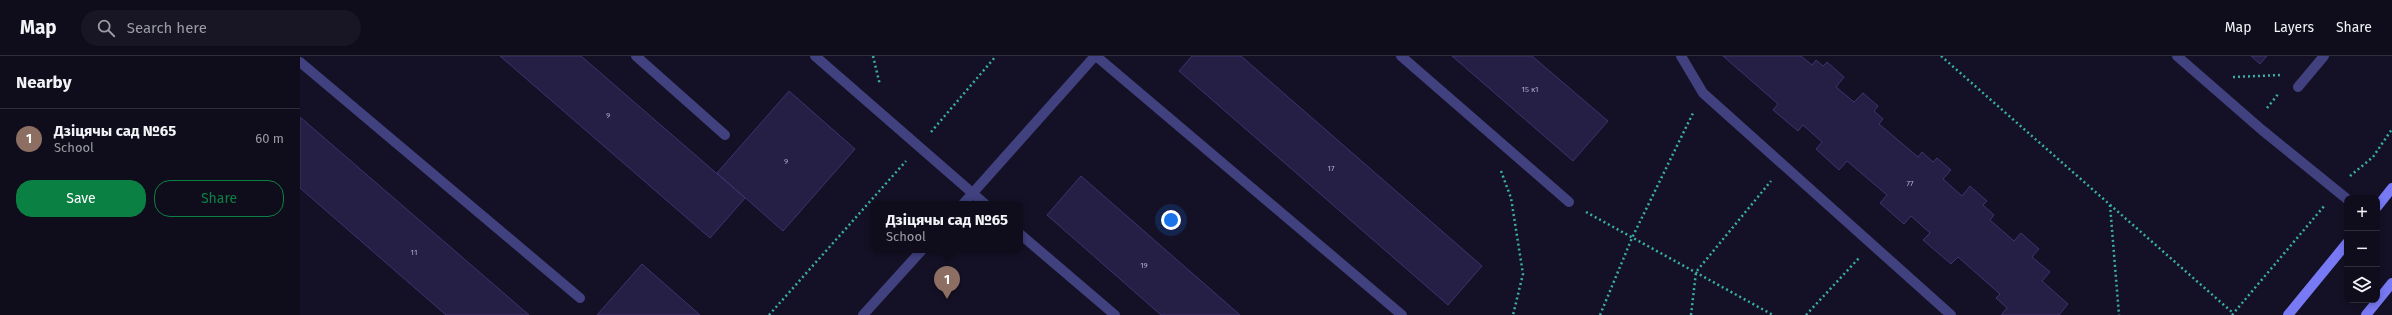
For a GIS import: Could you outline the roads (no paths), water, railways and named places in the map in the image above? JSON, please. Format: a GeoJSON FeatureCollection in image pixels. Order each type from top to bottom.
{"type":"FeatureCollection","features":[{"type":"Feature","properties":{"kind":"street"},"geometry":{"type":"LineString","coordinates":[[2380,203],[2392,188]]}},
{"type":"Feature","properties":{"kind":"street"},"geometry":{"type":"LineString","coordinates":[[2288,315],[2344,247]]}},
{"type":"Feature","properties":{"kind":"street"},"geometry":{"type":"LineString","coordinates":[[2366,315],[2392,283]]}},
{"type":"Feature","properties":{"kind":"lane"},"geometry":{"type":"LineString","coordinates":[[636,56],[725,135]]}},
{"type":"Feature","properties":{"kind":"lane"},"geometry":{"type":"LineString","coordinates":[[815,56],[981,201]]}},
{"type":"Feature","properties":{"kind":"lane"},"geometry":{"type":"LineString","coordinates":[[965,201],[1095,56],[1402,315]]}},
{"type":"Feature","properties":{"kind":"lane"},"geometry":{"type":"LineString","coordinates":[[1401,56],[1569,202]]}},
{"type":"Feature","properties":{"kind":"lane"},"geometry":{"type":"LineString","coordinates":[[1682,56],[1703,93],[1872,244],[1939,311],[1951,315]]}},
{"type":"Feature","properties":{"kind":"lane"},"geometry":{"type":"LineString","coordinates":[[2177,56],[2262,130],[2344,197]]}},
{"type":"Feature","properties":{"kind":"lane"},"geometry":{"type":"LineString","coordinates":[[2298,87],[2324,56]]}},
{"type":"Feature","properties":{"kind":"lane"},"geometry":{"type":"LineString","coordinates":[[300,62],[580,298]]}},
{"type":"Feature","properties":{"kind":"lane"},"geometry":{"type":"LineString","coordinates":[[1023,237],[1115,315]]}},
{"type":"Feature","properties":{"kind":"lane"},"geometry":{"type":"LineString","coordinates":[[863,315],[919,253]]}},
{"type":"Feature","properties":{"kind":"place","name":"Дзіцячы сад №65"},"geometry":{"type":"Point","coordinates":[947,299]}}]}
